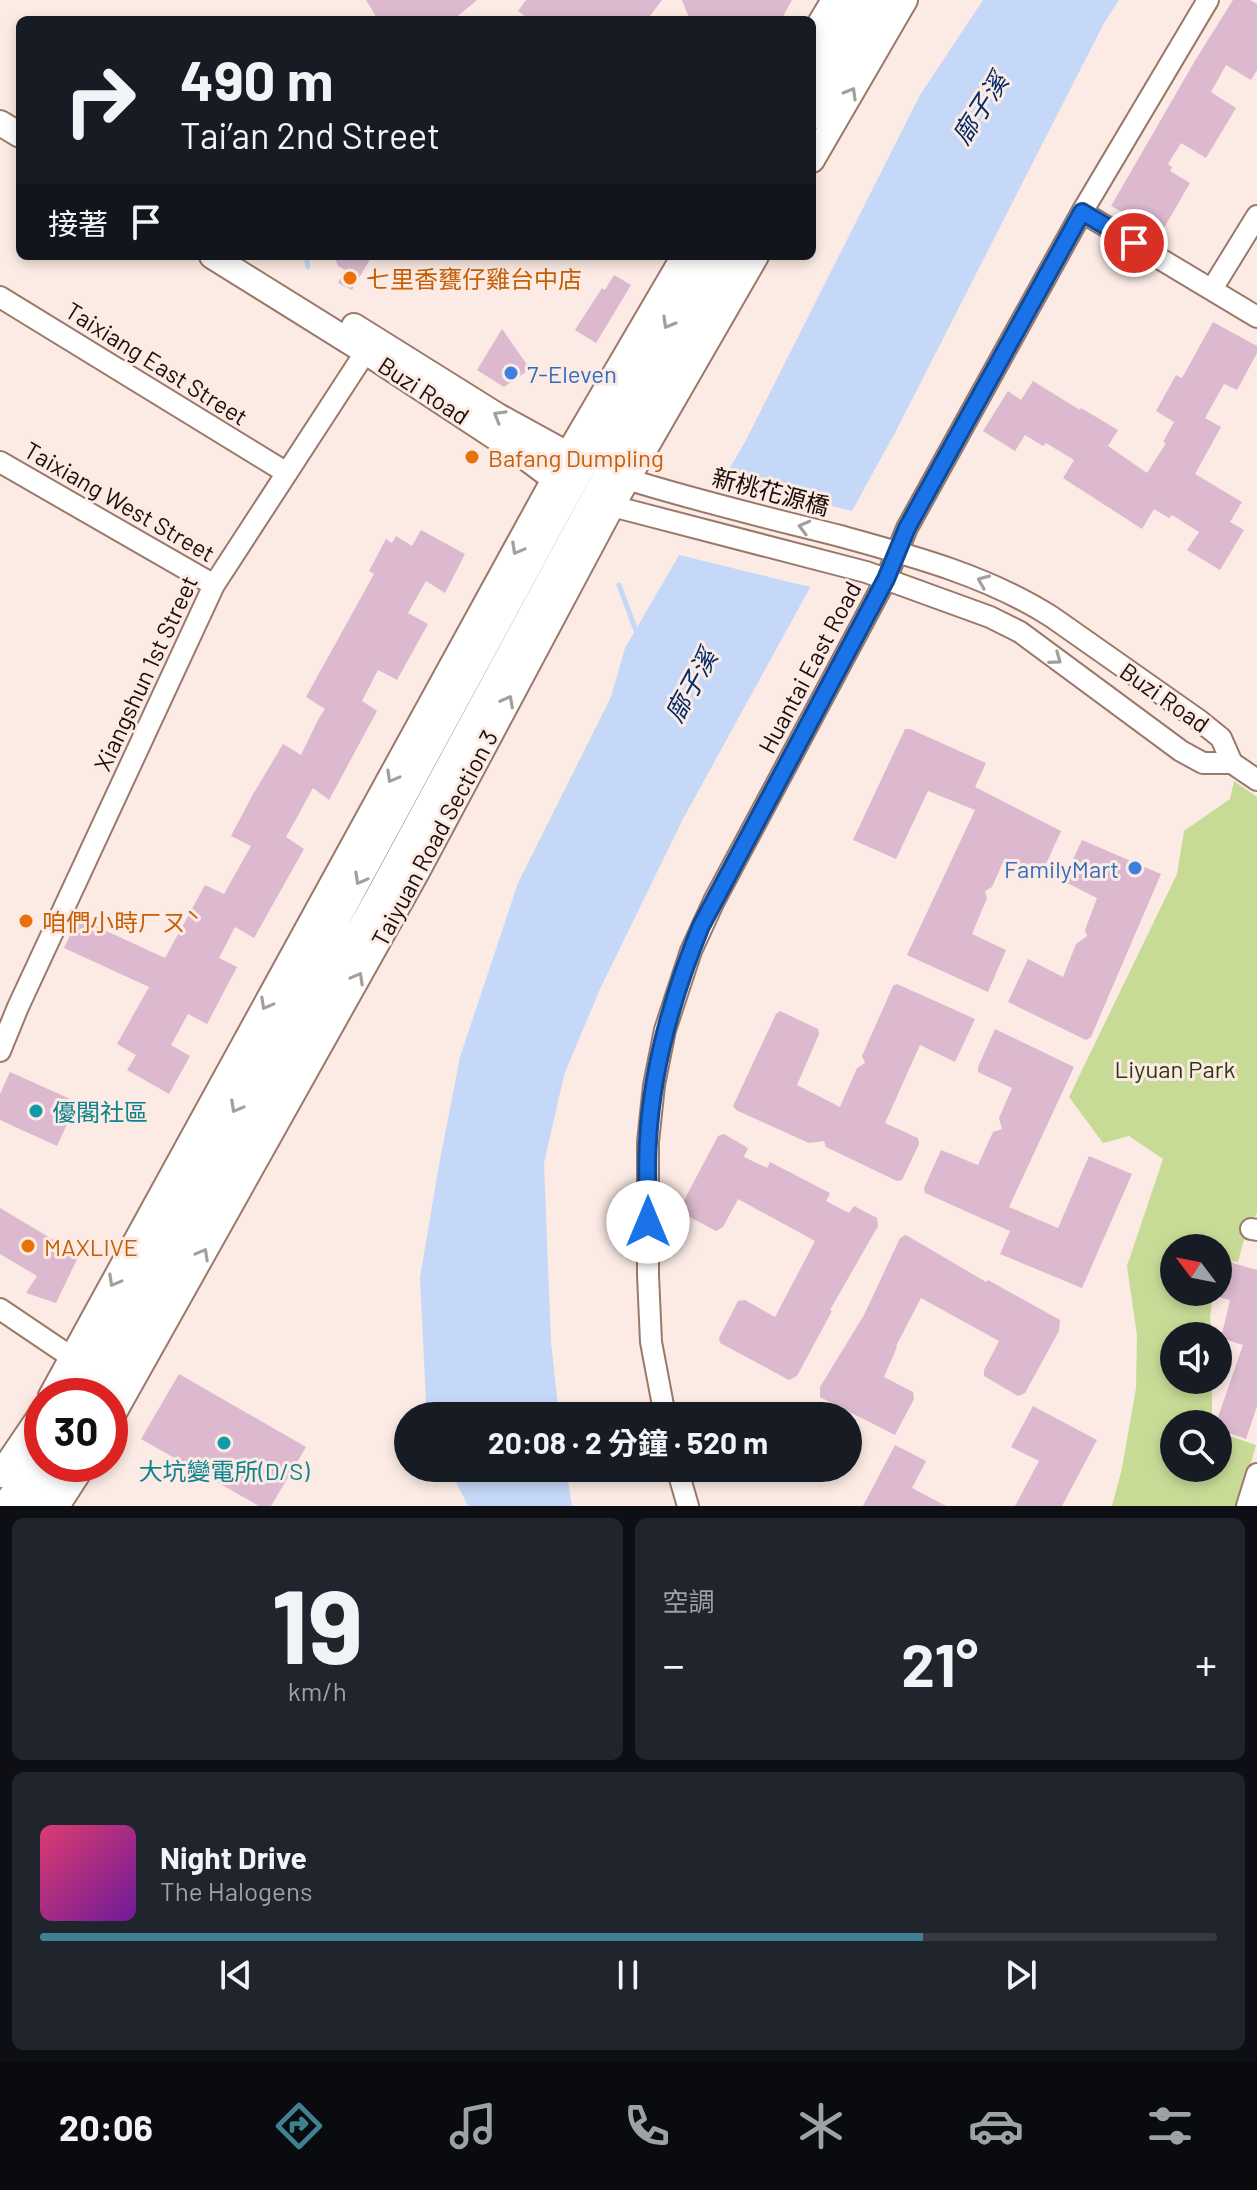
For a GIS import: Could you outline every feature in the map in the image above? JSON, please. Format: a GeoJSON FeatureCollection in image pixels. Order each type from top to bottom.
{"type":"FeatureCollection","features":[{"type":"Feature","properties":{"kind":"main road"},"geometry":{"type":"LineString","coordinates":[[816,30],[834,0]]}},
{"type":"Feature","properties":{"kind":"main road"},"geometry":{"type":"LineString","coordinates":[[816,69],[856,0]]}},
{"type":"Feature","properties":{"kind":"main road"},"geometry":{"type":"LineString","coordinates":[[816,110],[879,0]]}},
{"type":"Feature","properties":{"kind":"main road"},"geometry":{"type":"LineString","coordinates":[[816,153],[905,0]]}},
{"type":"Feature","properties":{"kind":"main road","name":"Buzi Road"},"geometry":{"type":"LineString","coordinates":[[219,260],[498,416],[607,471]]}},
{"type":"Feature","properties":{"kind":"main road","name":"Buzi Road"},"geometry":{"type":"LineString","coordinates":[[249,260],[521,454],[583,494]]}},
{"type":"Feature","properties":{"kind":"main road","name":"Taiyuan Road Section 3"},"geometry":{"type":"LineString","coordinates":[[607,471],[683,260]]}},
{"type":"Feature","properties":{"kind":"main road","name":"Taiyuan Road Section 3"},"geometry":{"type":"LineString","coordinates":[[607,471],[705,260]]}},
{"type":"Feature","properties":{"kind":"main road","name":"Taiyuan Road Section 3"},"geometry":{"type":"LineString","coordinates":[[98,1378],[376,900],[583,494],[607,471],[730,260]]}},
{"type":"Feature","properties":{"kind":"main road","name":"Taiyuan Road Section 3"},"geometry":{"type":"LineString","coordinates":[[98,1378],[583,494],[607,471],[753,260]]}},
{"type":"Feature","properties":{"kind":"main road"},"geometry":{"type":"LineString","coordinates":[[0,1475],[24,1440]]}},
{"type":"Feature","properties":{"kind":"main road"},"geometry":{"type":"LineString","coordinates":[[4,1506],[24,1477]]}},
{"type":"Feature","properties":{"kind":"main road"},"geometry":{"type":"LineString","coordinates":[[30,1506],[47,1482]]}},
{"type":"Feature","properties":{"kind":"main road"},"geometry":{"type":"LineString","coordinates":[[57,1506],[72,1482]]}},
{"type":"Feature","properties":{"kind":"street","name":"Huantai East Road"},"geometry":{"type":"LineString","coordinates":[[662,1402],[651,1342],[648,1142],[654,1085],[665,1030],[691,951],[888,549],[907,528],[1082,212],[1208,0]]}},
{"type":"Feature","properties":{"kind":"street"},"geometry":{"type":"LineString","coordinates":[[1082,212],[1257,317]]}},
{"type":"Feature","properties":{"kind":"street"},"geometry":{"type":"LineString","coordinates":[[1212,289],[1257,216]]}},
{"type":"Feature","properties":{"kind":"street","name":"Taixiang East Street"},"geometry":{"type":"LineString","coordinates":[[0,297],[287,473]]}},
{"type":"Feature","properties":{"kind":"street","name":"Xiangshun 1st Street"},"geometry":{"type":"LineString","coordinates":[[0,1051],[214,585],[370,345]]}},
{"type":"Feature","properties":{"kind":"street","name":"Taixiang West Street"},"geometry":{"type":"LineString","coordinates":[[0,462],[214,585]]}},
{"type":"Feature","properties":{"kind":"street","name":"新桃花源橋"},"geometry":{"type":"LineString","coordinates":[[607,471],[888,549]]}},
{"type":"Feature","properties":{"kind":"street","name":"Buzi Road"},"geometry":{"type":"LineString","coordinates":[[583,494],[639,513],[876,575],[990,617],[1020,632],[1181,751],[1203,763],[1232,763],[1221,738],[1042,610],[970,576],[888,549]]}},
{"type":"Feature","properties":{"kind":"street"},"geometry":{"type":"LineString","coordinates":[[1232,763],[1257,780]]}},
{"type":"Feature","properties":{"kind":"street"},"geometry":{"type":"LineString","coordinates":[[0,1309],[98,1378]]}},
{"type":"Feature","properties":{"kind":"street"},"geometry":{"type":"LineString","coordinates":[[1247,1506],[1257,1474]]}},
{"type":"Feature","properties":{"kind":"street"},"geometry":{"type":"LineString","coordinates":[[681,1482],[688,1506]]}},
{"type":"Feature","properties":{"kind":"green space","name":"Liyuan Park"},"geometry":{"type":"Polygon","coordinates":[[[1234,781],[1257,797],[1257,1213],[1247,1229],[1238,1262],[1232,1261],[1232,1234],[1160,1234],[1160,1306],[1211,1306],[1210,1322],[1160,1322],[1160,1394],[1212,1394],[1212,1410],[1160,1410],[1160,1482],[1232,1482],[1232,1437],[1256,1445],[1239,1506],[1112,1506],[1136,1388],[1137,1335],[1127,1266],[1163,1159],[1129,1136],[1103,1143],[1069,1097],[1177,874],[1184,831],[1230,799],[1234,781]]]}},
{"type":"Feature","properties":{"kind":"water","name":"廍子溪"},"geometry":{"type":"Polygon","coordinates":[[[983,0],[1119,0],[1104,23],[897,429],[683,819],[600,989],[564,1075],[544,1163],[551,1342],[557,1402],[426,1402],[420,1277],[439,1165],[460,1057],[518,883],[611,697],[625,648],[745,442],[920,95],[983,0]]]}},
{"type":"Feature","properties":{"kind":"water"},"geometry":{"type":"Polygon","coordinates":[[[456,1482],[568,1482],[572,1506],[468,1506],[456,1482]]]}},
{"type":"Feature","properties":{"kind":"pier"},"geometry":{"type":"Polygon","coordinates":[[[719,479],[856,512],[814,588],[675,554],[719,479]]]}},
{"type":"Feature","properties":{"kind":"building"},"geometry":{"type":"Polygon","coordinates":[[[366,0],[477,0],[458,16],[376,16],[366,0]]]}},
{"type":"Feature","properties":{"kind":"building"},"geometry":{"type":"Polygon","coordinates":[[[526,0],[662,0],[650,16],[525,16],[518,11],[526,0]]]}},
{"type":"Feature","properties":{"kind":"building"},"geometry":{"type":"Polygon","coordinates":[[[682,0],[792,0],[783,16],[688,16],[682,0]]]}},
{"type":"Feature","properties":{"kind":"building"},"geometry":{"type":"Polygon","coordinates":[[[1233,0],[1250,0],[1257,4],[1257,70],[1251,80],[1226,65],[1211,92],[1236,108],[1206,158],[1181,143],[1168,164],[1172,167],[1170,171],[1190,183],[1161,233],[1111,206],[1233,0]]]}},
{"type":"Feature","properties":{"kind":"building"},"geometry":{"type":"Polygon","coordinates":[[[336,260],[370,260],[352,290],[338,283],[345,270],[336,260]]]}},
{"type":"Feature","properties":{"kind":"building"},"geometry":{"type":"Polygon","coordinates":[[[614,275],[631,285],[596,343],[575,330],[614,275]]]}},
{"type":"Feature","properties":{"kind":"building"},"geometry":{"type":"Polygon","coordinates":[[[1213,322],[1257,346],[1257,353],[1237,390],[1224,384],[1205,418],[1221,427],[1195,474],[1242,502],[1230,522],[1244,530],[1220,570],[1187,550],[1199,532],[1172,515],[1169,518],[1154,509],[1142,529],[1063,478],[1074,460],[1046,443],[1043,446],[1025,435],[1015,451],[983,431],[1008,391],[1021,400],[1033,381],[1118,430],[1108,446],[1147,473],[1166,443],[1163,442],[1174,422],[1156,411],[1176,375],[1182,378],[1213,322]]]}},
{"type":"Feature","properties":{"kind":"building"},"geometry":{"type":"Polygon","coordinates":[[[502,329],[530,369],[504,387],[477,370],[502,329]]]}},
{"type":"Feature","properties":{"kind":"building"},"geometry":{"type":"Polygon","coordinates":[[[421,530],[465,554],[445,593],[426,581],[408,613],[428,624],[397,680],[378,670],[362,701],[377,711],[329,800],[313,788],[286,837],[304,849],[254,938],[235,927],[219,958],[237,967],[207,1024],[188,1014],[171,1045],[190,1056],[169,1094],[127,1070],[136,1055],[117,1044],[149,987],[64,948],[78,918],[165,958],[205,885],[224,894],[251,846],[231,836],[283,744],[301,755],[325,709],[306,697],[374,574],[369,571],[386,539],[392,543],[396,536],[412,546],[421,530]]]}},
{"type":"Feature","properties":{"kind":"building"},"geometry":{"type":"Polygon","coordinates":[[[905,729],[986,763],[975,787],[1061,831],[1042,873],[1005,858],[992,887],[985,891],[987,898],[972,934],[1006,950],[988,992],[907,955],[975,810],[928,791],[896,859],[853,840],[905,729]]]}},
{"type":"Feature","properties":{"kind":"building"},"geometry":{"type":"Polygon","coordinates":[[[1082,840],[1161,874],[1091,1037],[1086,1040],[1008,1002],[1028,959],[1063,977],[1076,944],[1087,936],[1085,930],[1097,898],[1063,881],[1082,840]]]}},
{"type":"Feature","properties":{"kind":"building"},"geometry":{"type":"Polygon","coordinates":[[[897,984],[975,1019],[955,1062],[920,1045],[885,1123],[918,1138],[919,1144],[902,1180],[897,1181],[826,1147],[824,1141],[809,1143],[736,1110],[733,1106],[780,1011],[818,1029],[819,1034],[797,1085],[840,1107],[857,1068],[865,1063],[862,1056],[893,986],[897,984]]]}},
{"type":"Feature","properties":{"kind":"building"},"geometry":{"type":"Polygon","coordinates":[[[995,1029],[1074,1067],[1009,1207],[1058,1228],[1089,1156],[1132,1174],[1082,1288],[1000,1254],[1010,1231],[925,1193],[924,1188],[941,1150],[978,1165],[993,1132],[1002,1129],[999,1118],[1012,1088],[978,1072],[995,1029]]]}},
{"type":"Feature","properties":{"kind":"building","name":"優閣社區"},"geometry":{"type":"Polygon","coordinates":[[[10,1072],[77,1102],[57,1146],[0,1120],[0,1094],[10,1072]]]}},
{"type":"Feature","properties":{"kind":"building"},"geometry":{"type":"Polygon","coordinates":[[[724,1134],[748,1148],[744,1157],[767,1168],[770,1162],[830,1193],[826,1201],[849,1213],[854,1206],[877,1218],[878,1226],[797,1376],[789,1380],[720,1343],[719,1338],[738,1301],[745,1300],[775,1317],[815,1241],[738,1199],[723,1227],[716,1231],[682,1213],[681,1206],[718,1136],[724,1134]]]}},
{"type":"Feature","properties":{"kind":"building"},"geometry":{"type":"Polygon","coordinates":[[[0,1208],[79,1255],[56,1303],[26,1293],[37,1276],[0,1254],[0,1208]]]}},
{"type":"Feature","properties":{"kind":"building"},"geometry":{"type":"Polygon","coordinates":[[[906,1235],[986,1282],[988,1280],[1060,1320],[1059,1331],[1025,1393],[1018,1396],[984,1376],[999,1341],[921,1298],[884,1377],[913,1392],[914,1399],[895,1435],[862,1418],[862,1402],[830,1402],[820,1397],[820,1387],[864,1315],[900,1238],[906,1235]]]}},
{"type":"Feature","properties":{"kind":"building"},"geometry":{"type":"Polygon","coordinates":[[[1232,1263],[1257,1270],[1257,1406],[1246,1439],[1232,1434],[1232,1410],[1220,1410],[1226,1394],[1232,1394],[1232,1377],[1243,1345],[1232,1342],[1232,1322],[1225,1322],[1229,1306],[1232,1306],[1232,1263]]]}},
{"type":"Feature","properties":{"kind":"building","name":"大坑變電所(D/S)"},"geometry":{"type":"Polygon","coordinates":[[[179,1374],[306,1447],[271,1506],[259,1506],[141,1439],[179,1374]]]}},
{"type":"Feature","properties":{"kind":"building"},"geometry":{"type":"Polygon","coordinates":[[[1033,1406],[1097,1440],[1062,1506],[1015,1506],[1039,1461],[1011,1447],[1033,1406]]]}},
{"type":"Feature","properties":{"kind":"building"},"geometry":{"type":"Polygon","coordinates":[[[895,1445],[926,1461],[912,1488],[946,1506],[863,1506],[895,1445]]]}},
{"type":"Feature","properties":{"kind":"waterway"},"geometry":{"type":"LineString","coordinates":[[307,260],[308,267]]}},
{"type":"Feature","properties":{"kind":"waterway"},"geometry":{"type":"LineString","coordinates":[[619,585],[638,636]]}},
{"type":"Feature","properties":{"kind":"place","name":"七里香甕仔雞台中店"},"geometry":{"type":"Point","coordinates":[350,278]}},
{"type":"Feature","properties":{"kind":"place","name":"7-Eleven"},"geometry":{"type":"Point","coordinates":[511,373]}},
{"type":"Feature","properties":{"kind":"place","name":"Bafang Dumpling"},"geometry":{"type":"Point","coordinates":[472,457]}},
{"type":"Feature","properties":{"kind":"place","name":"FamilyMart"},"geometry":{"type":"Point","coordinates":[1135,868]}},
{"type":"Feature","properties":{"kind":"place","name":"咱們小時ㄏㄡˋ"},"geometry":{"type":"Point","coordinates":[26,921]}},
{"type":"Feature","properties":{"kind":"place","name":"優閣社區"},"geometry":{"type":"Point","coordinates":[36,1111]}},
{"type":"Feature","properties":{"kind":"place","name":"MAXLIVE"},"geometry":{"type":"Point","coordinates":[28,1246]}},
{"type":"Feature","properties":{"kind":"place","name":"大坑變電所(D/S)"},"geometry":{"type":"Point","coordinates":[224,1443]}},
{"type":"Feature","properties":{"kind":"route"},"geometry":{"type":"LineString","coordinates":[[648,1222],[648,1142],[654,1085],[665,1030],[701,926],[886,579],[907,528],[1082,212],[1134,243]]}}]}
